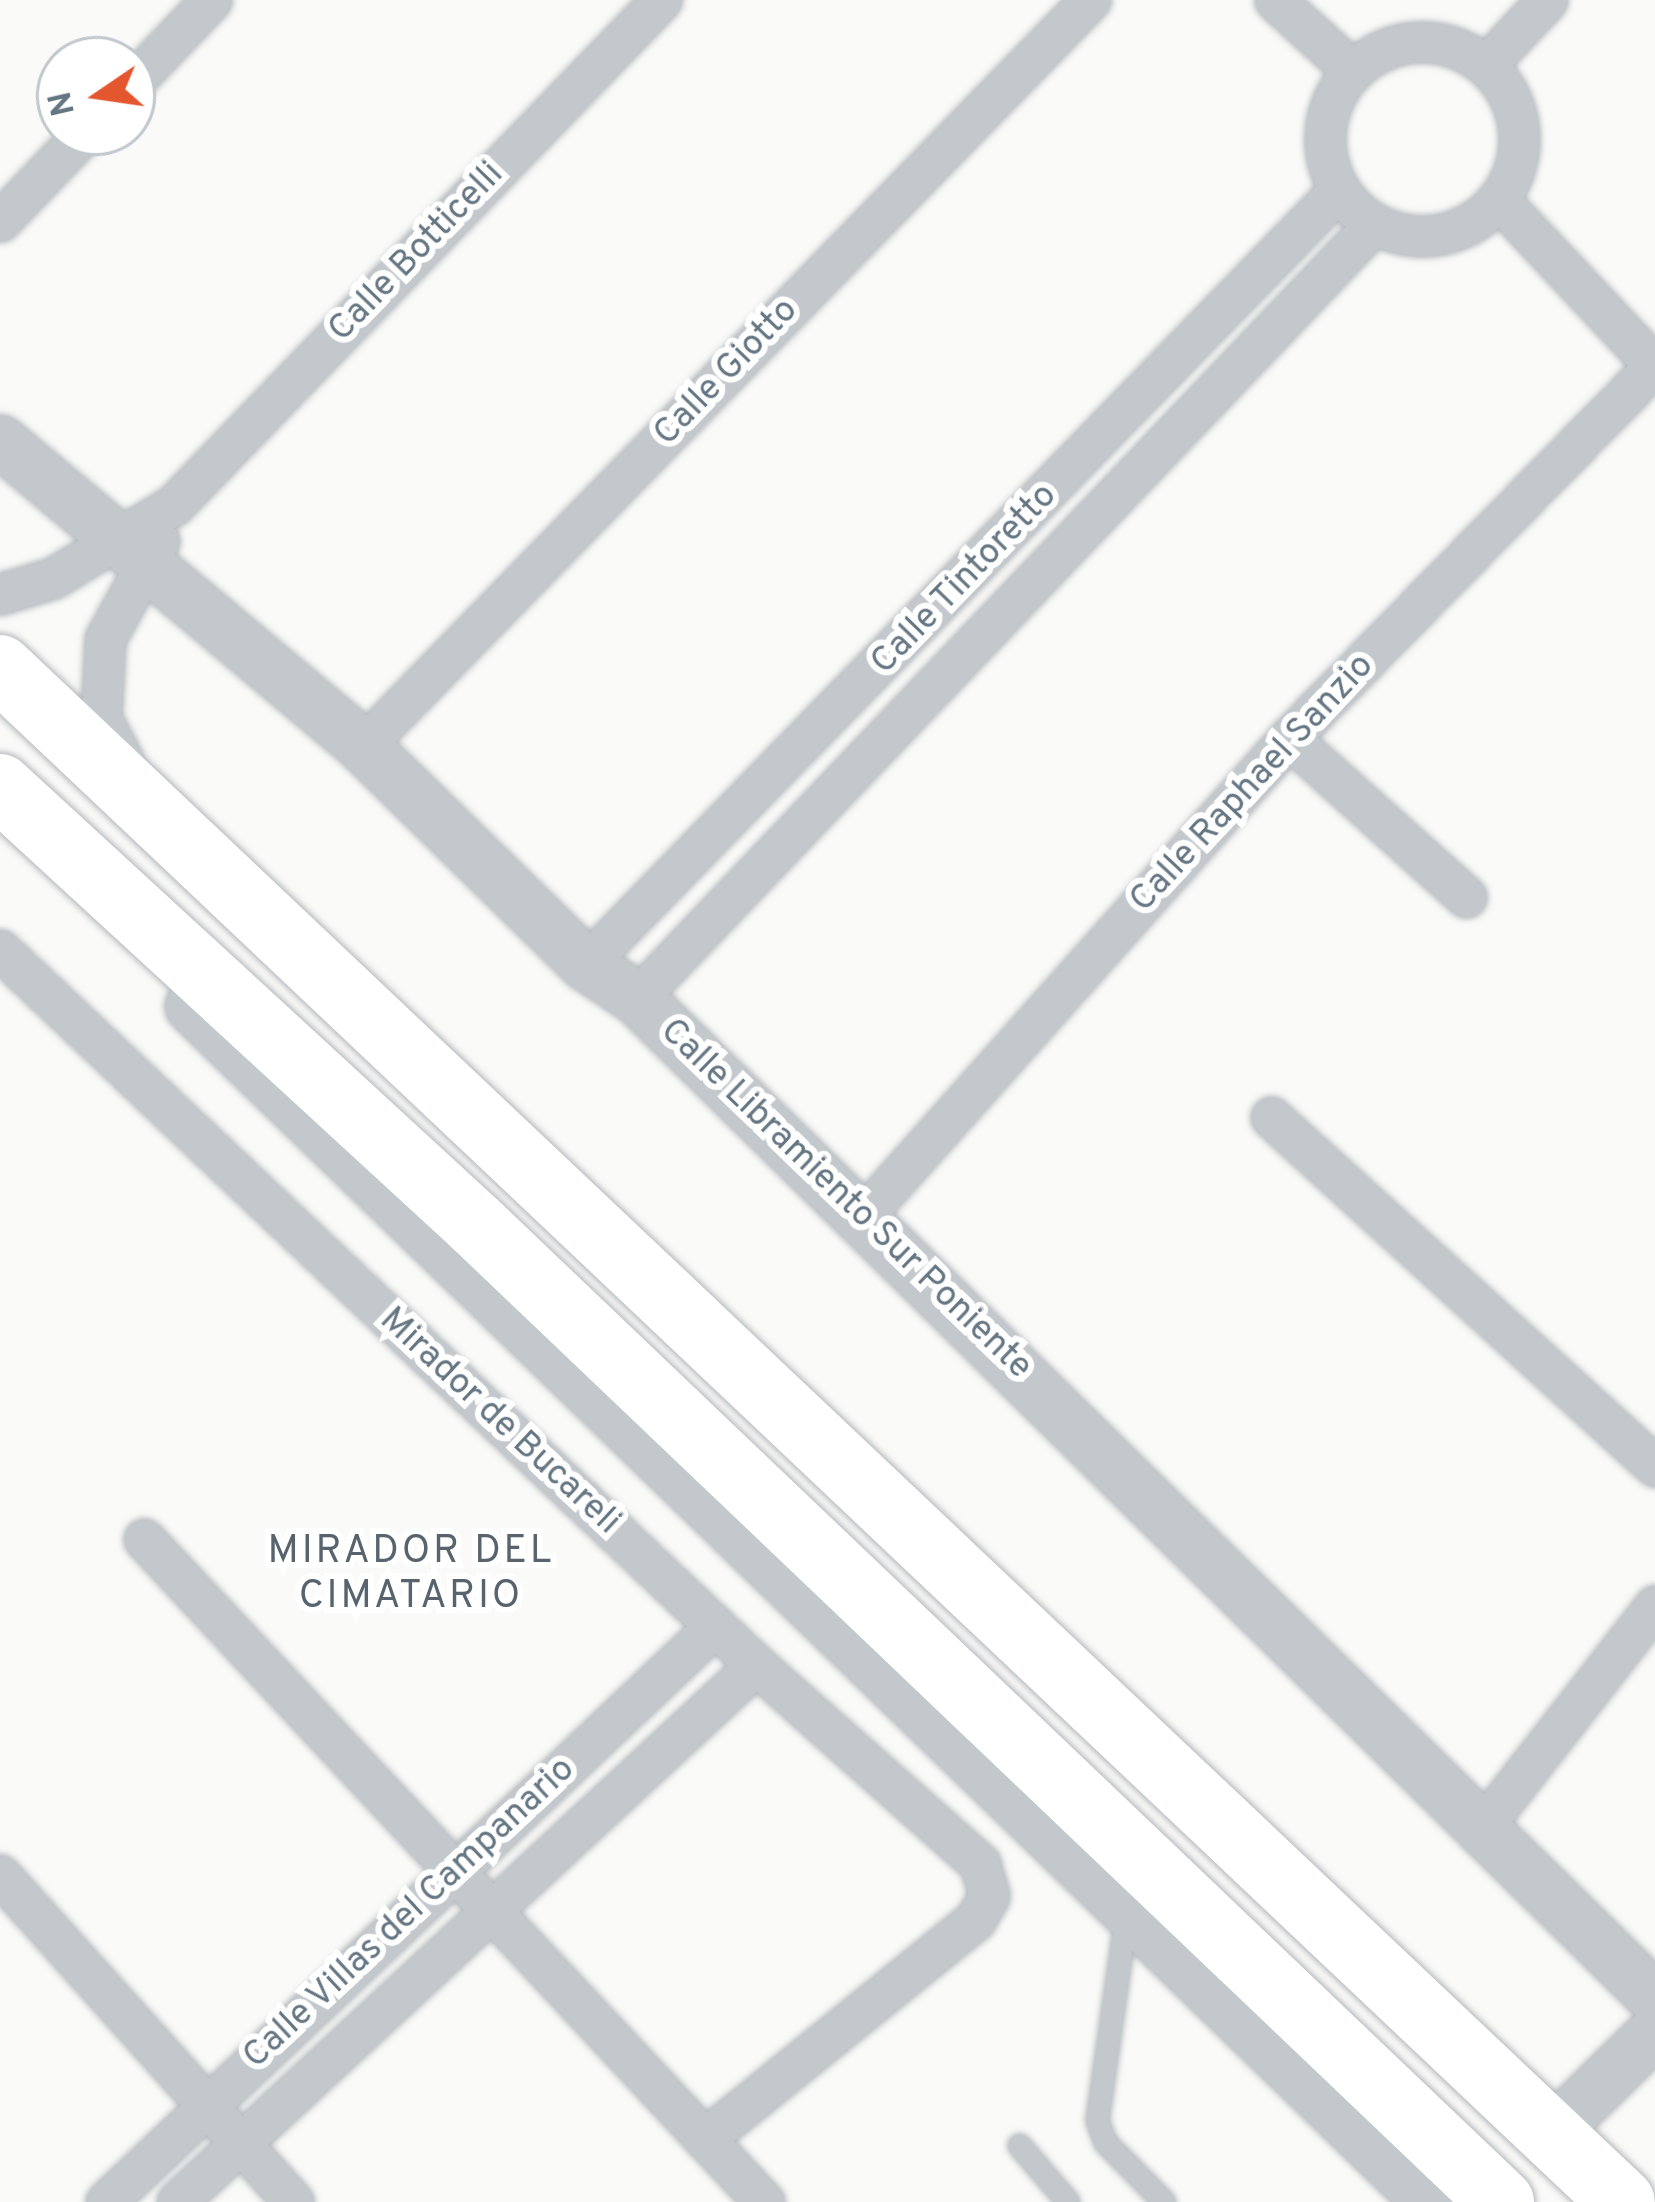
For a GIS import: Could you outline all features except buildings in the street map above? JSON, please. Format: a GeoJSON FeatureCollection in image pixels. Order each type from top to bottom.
{"type":"FeatureCollection","features":[{"type":"Feature","properties":{"kind":"highway"},"geometry":{"type":"LineString","coordinates":[[0,668],[1622,2202]]}},
{"type":"Feature","properties":{"kind":"highway"},"geometry":{"type":"LineString","coordinates":[[0,787],[474,1223],[1501,2202]]}},
{"type":"Feature","properties":{"kind":"highway"},"geometry":{"type":"LineString","coordinates":[[474,1223],[672,1467]]}},
{"type":"Feature","properties":{"kind":"street"},"geometry":{"type":"LineString","coordinates":[[156,57],[211,0]]}},
{"type":"Feature","properties":{"kind":"street","name":"Calle Botticelli"},"geometry":{"type":"LineString","coordinates":[[146,804],[101,718],[105,639],[133,554],[174,505],[661,0]]}},
{"type":"Feature","properties":{"kind":"street","name":"Calle Giotto"},"geometry":{"type":"LineString","coordinates":[[363,746],[1090,0]]}},
{"type":"Feature","properties":{"kind":"street"},"geometry":{"type":"LineString","coordinates":[[1275,0],[1352,71]]}},
{"type":"Feature","properties":{"kind":"street"},"geometry":{"type":"LineString","coordinates":[[1486,65],[1547,0]]}},
{"type":"Feature","properties":{"kind":"street"},"geometry":{"type":"LineString","coordinates":[[1404,43],[1461,49],[1486,65],[1509,94],[1519,130],[1516,167],[1498,200],[1473,223],[1441,236],[1374,224],[1339,190],[1325,149],[1330,107],[1352,71],[1404,43]]}},
{"type":"Feature","properties":{"kind":"street"},"geometry":{"type":"LineString","coordinates":[[0,220],[62,156]]}},
{"type":"Feature","properties":{"kind":"street","name":"Calle Tintoretto"},"geometry":{"type":"LineString","coordinates":[[586,964],[922,626],[1339,190]]}},
{"type":"Feature","properties":{"kind":"street"},"geometry":{"type":"LineString","coordinates":[[1498,200],[1655,366]]}},
{"type":"Feature","properties":{"kind":"street","name":"Calle Tintoretto"},"geometry":{"type":"LineString","coordinates":[[637,998],[1374,224]]}},
{"type":"Feature","properties":{"kind":"street","name":"Calle Raphael Sanzio"},"geometry":{"type":"LineString","coordinates":[[864,1215],[1289,738],[1655,366]]}},
{"type":"Feature","properties":{"kind":"street","name":"Calle Libramiento Sur Poniente"},"geometry":{"type":"LineString","coordinates":[[0,441],[363,746],[586,964],[637,998],[864,1215],[1478,1833],[1655,1998]]}},
{"type":"Feature","properties":{"kind":"street","name":"Calle Botticelli"},"geometry":{"type":"LineString","coordinates":[[0,594],[133,554]]}},
{"type":"Feature","properties":{"kind":"street"},"geometry":{"type":"LineString","coordinates":[[922,626],[962,657]]}},
{"type":"Feature","properties":{"kind":"street"},"geometry":{"type":"LineString","coordinates":[[1289,738],[1466,897]]}},
{"type":"Feature","properties":{"kind":"street"},"geometry":{"type":"LineString","coordinates":[[0,822],[1429,2202]]}},
{"type":"Feature","properties":{"kind":"street","name":"Mirador de Bucareli"},"geometry":{"type":"LineString","coordinates":[[0,950],[756,1665],[980,1864],[989,1896],[975,1920],[705,2139]]}},
{"type":"Feature","properties":{"kind":"street"},"geometry":{"type":"LineString","coordinates":[[1271,1117],[1655,1466]]}},
{"type":"Feature","properties":{"kind":"street"},"geometry":{"type":"LineString","coordinates":[[144,1539],[764,2202]]}},
{"type":"Feature","properties":{"kind":"street"},"geometry":{"type":"LineString","coordinates":[[1478,1833],[1655,1606]]}},
{"type":"Feature","properties":{"kind":"street","name":"Calle Villas del Campanario"},"geometry":{"type":"LineString","coordinates":[[106,2202],[715,1626]]}},
{"type":"Feature","properties":{"kind":"street","name":"Calle Villas del Campanario"},"geometry":{"type":"LineString","coordinates":[[177,2202],[487,1909],[756,1665]]}},
{"type":"Feature","properties":{"kind":"street"},"geometry":{"type":"LineString","coordinates":[[0,1875],[293,2202]]}},
{"type":"Feature","properties":{"kind":"street"},"geometry":{"type":"LineString","coordinates":[[1548,2136],[1655,2031]]}},
{"type":"Feature","properties":{"kind":"lane"},"geometry":{"type":"LineString","coordinates":[[1127,1909],[1097,2120],[1105,2142],[1164,2202]]}},
{"type":"Feature","properties":{"kind":"lane"},"geometry":{"type":"LineString","coordinates":[[1019,2145],[1069,2202]]}},
{"type":"Feature","properties":{"kind":"district","name":"MIRADOR DEL CIMATARIO"},"geometry":{"type":"Point","coordinates":[411,1576]}}]}
